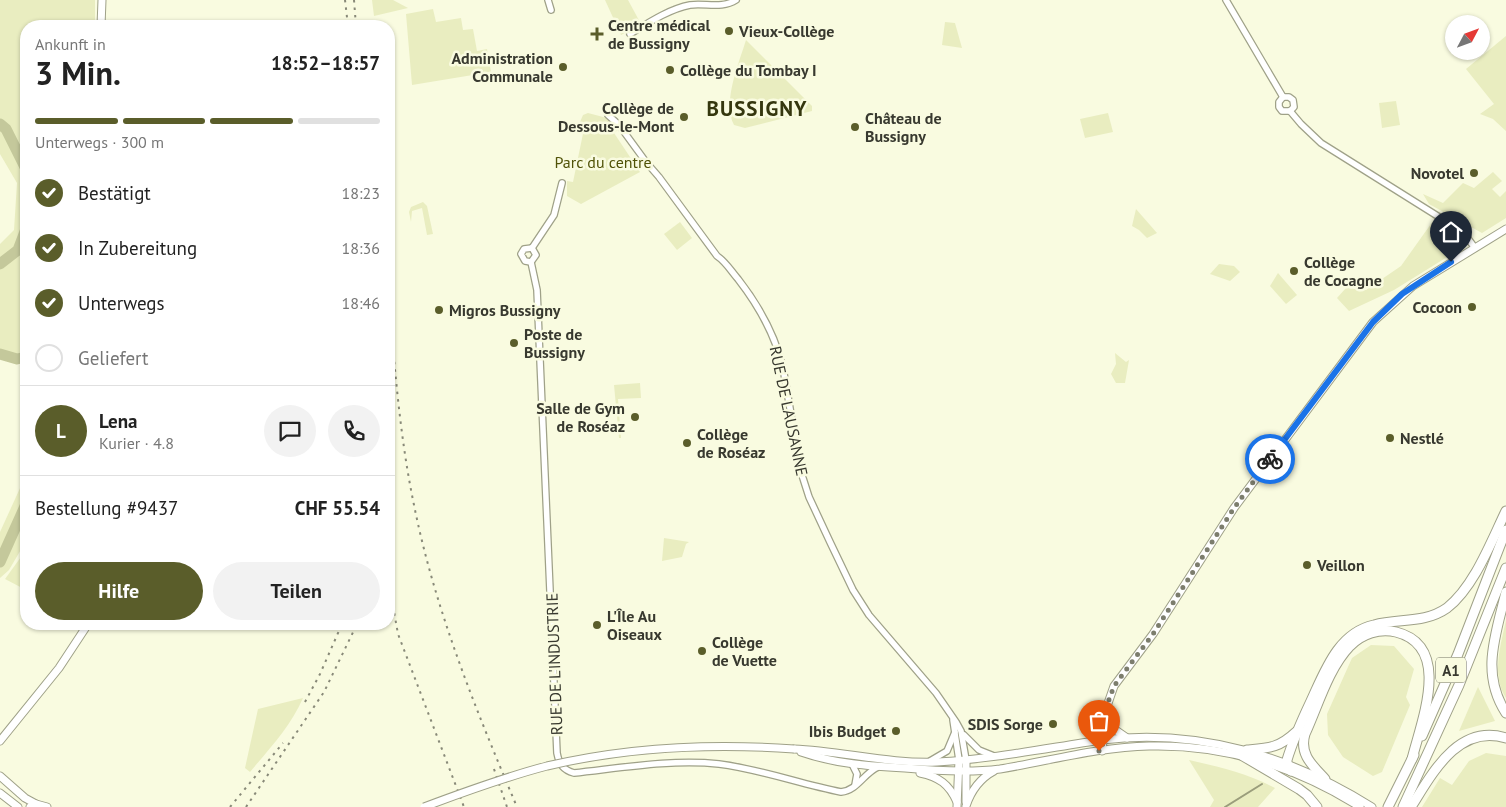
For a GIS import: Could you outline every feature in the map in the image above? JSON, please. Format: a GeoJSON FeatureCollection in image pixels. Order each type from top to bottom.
{"type":"FeatureCollection","features":[{"type":"Feature","properties":{"kind":"highway"},"geometry":{"type":"LineString","coordinates":[[1289,767],[1298,731],[1324,672],[1345,641],[1368,626],[1425,618],[1449,606],[1470,581],[1506,511]]}},
{"type":"Feature","properties":{"kind":"highway","name":"A1"},"geometry":{"type":"LineString","coordinates":[[1388,807],[1412,759],[1454,663],[1506,530]]}},
{"type":"Feature","properties":{"kind":"highway","name":"A1"},"geometry":{"type":"LineString","coordinates":[[1403,807],[1459,686],[1506,568]]}},
{"type":"Feature","properties":{"kind":"highway"},"geometry":{"type":"LineString","coordinates":[[1506,592],[1495,638],[1491,668],[1493,688],[1506,712]]}},
{"type":"Feature","properties":{"kind":"highway"},"geometry":{"type":"LineString","coordinates":[[1325,779],[1306,757],[1303,746],[1305,734],[1341,658],[1358,640],[1375,632],[1389,631],[1407,636],[1421,648],[1428,664],[1430,678],[1429,694],[1412,759]]}},
{"type":"Feature","properties":{"kind":"highway"},"geometry":{"type":"LineString","coordinates":[[1245,753],[1279,745],[1298,731]]}},
{"type":"Feature","properties":{"kind":"highway"},"geometry":{"type":"LineString","coordinates":[[1412,807],[1440,762],[1457,746],[1483,736],[1506,738]]}},
{"type":"Feature","properties":{"kind":"highway"},"geometry":{"type":"LineString","coordinates":[[1245,753],[1299,788],[1317,807]]}},
{"type":"Feature","properties":{"kind":"main road"},"geometry":{"type":"LineString","coordinates":[[101,20],[102,0]]}},
{"type":"Feature","properties":{"kind":"main road"},"geometry":{"type":"LineString","coordinates":[[1102,750],[1105,714],[1114,686],[1153,634],[1234,508],[1352,349],[1373,322],[1402,294],[1506,229]]}},
{"type":"Feature","properties":{"kind":"main road"},"geometry":{"type":"LineString","coordinates":[[0,741],[59,668],[84,630]]}},
{"type":"Feature","properties":{"kind":"main road"},"geometry":{"type":"LineString","coordinates":[[1105,714],[1114,729],[1128,739]]}},
{"type":"Feature","properties":{"kind":"main road"},"geometry":{"type":"LineString","coordinates":[[424,807],[546,766],[623,752],[698,746],[794,749],[824,750],[888,760],[926,762],[997,757],[1102,740],[1163,738],[1208,741],[1289,767],[1325,779],[1371,806]]}},
{"type":"Feature","properties":{"kind":"main road"},"geometry":{"type":"LineString","coordinates":[[794,749],[818,758],[852,764],[962,772],[999,769],[1102,750],[1136,746],[1172,746],[1245,753]]}},
{"type":"Feature","properties":{"kind":"main road","name":"RUE DE LAUSANNE"},"geometry":{"type":"LineString","coordinates":[[962,760],[962,772]]}},
{"type":"Feature","properties":{"kind":"main road"},"geometry":{"type":"LineString","coordinates":[[888,767],[938,778],[950,788],[957,804]]}},
{"type":"Feature","properties":{"kind":"main road"},"geometry":{"type":"LineString","coordinates":[[1289,767],[1360,807]]}},
{"type":"Feature","properties":{"kind":"main road"},"geometry":{"type":"LineString","coordinates":[[966,807],[972,792],[980,781],[999,769]]}},
{"type":"Feature","properties":{"kind":"main road"},"geometry":{"type":"LineString","coordinates":[[957,804],[962,772]]}},
{"type":"Feature","properties":{"kind":"main road"},"geometry":{"type":"LineString","coordinates":[[962,772],[966,807]]}},
{"type":"Feature","properties":{"kind":"main road"},"geometry":{"type":"LineString","coordinates":[[0,776],[33,805],[46,807]]}},
{"type":"Feature","properties":{"kind":"main road"},"geometry":{"type":"LineString","coordinates":[[0,793],[18,807]]}},
{"type":"Feature","properties":{"kind":"street"},"geometry":{"type":"LineString","coordinates":[[548,0],[551,10]]}},
{"type":"Feature","properties":{"kind":"street"},"geometry":{"type":"LineString","coordinates":[[630,34],[666,14],[684,7],[730,4],[736,0]]}},
{"type":"Feature","properties":{"kind":"street"},"geometry":{"type":"LineString","coordinates":[[1226,0],[1283,97]]}},
{"type":"Feature","properties":{"kind":"street"},"geometry":{"type":"LineString","coordinates":[[1290,112],[1294,107],[1293,100],[1289,97],[1283,97],[1278,102],[1282,111],[1290,112],[1321,143],[1463,232],[1475,248]]}},
{"type":"Feature","properties":{"kind":"street","name":"RUE DE LAUSANNE"},"geometry":{"type":"LineString","coordinates":[[608,115],[619,125],[717,256],[725,262],[759,308],[780,353],[801,472],[809,497],[853,590],[869,615],[936,692],[953,718],[958,731],[962,760]]}},
{"type":"Feature","properties":{"kind":"street"},"geometry":{"type":"LineString","coordinates":[[532,248],[554,215],[562,183]]}},
{"type":"Feature","properties":{"kind":"street"},"geometry":{"type":"LineString","coordinates":[[524,248],[532,248],[536,255],[531,262],[522,260],[521,254],[524,248]]}},
{"type":"Feature","properties":{"kind":"street","name":"RUE DE L'INDUSTRIE"},"geometry":{"type":"LineString","coordinates":[[531,262],[536,278],[538,298],[557,753],[560,764],[564,769],[574,773],[669,764],[716,764],[748,769],[842,792],[855,787]]}},
{"type":"Feature","properties":{"kind":"street"},"geometry":{"type":"LineString","coordinates":[[926,762],[937,758],[947,751],[958,731],[979,750],[997,757]]}},
{"type":"Feature","properties":{"kind":"street"},"geometry":{"type":"LineString","coordinates":[[852,764],[857,774],[855,787]]}},
{"type":"Feature","properties":{"kind":"street"},"geometry":{"type":"LineString","coordinates":[[855,787],[870,772],[880,767]]}},
{"type":"Feature","properties":{"kind":"green space"},"geometry":{"type":"Polygon","coordinates":[[[0,0],[95,0],[95,20],[20,20],[20,362],[0,359],[0,244],[14,230],[17,183],[0,154],[0,0]]]}},
{"type":"Feature","properties":{"kind":"green space"},"geometry":{"type":"Polygon","coordinates":[[[372,0],[393,0],[408,8],[374,16],[372,0]]]}},
{"type":"Feature","properties":{"kind":"green space"},"geometry":{"type":"Polygon","coordinates":[[[605,0],[628,0],[641,24],[621,35],[605,0]]]}},
{"type":"Feature","properties":{"kind":"green space"},"geometry":{"type":"Polygon","coordinates":[[[433,9],[436,22],[461,18],[463,30],[473,29],[477,51],[487,49],[491,72],[412,85],[406,14],[433,9]]]}},
{"type":"Feature","properties":{"kind":"green space"},"geometry":{"type":"Polygon","coordinates":[[[945,22],[955,23],[962,48],[942,45],[945,22]]]}},
{"type":"Feature","properties":{"kind":"green space"},"geometry":{"type":"Polygon","coordinates":[[[1506,36],[1506,131],[1493,119],[1480,114],[1494,104],[1466,69],[1477,60],[1490,60],[1490,49],[1506,36]]]}},
{"type":"Feature","properties":{"kind":"green space"},"geometry":{"type":"Polygon","coordinates":[[[746,40],[812,106],[812,111],[745,128],[734,125],[730,106],[731,95],[746,40]]]}},
{"type":"Feature","properties":{"kind":"green space"},"geometry":{"type":"Polygon","coordinates":[[[1396,101],[1400,125],[1382,128],[1379,103],[1396,101]]]}},
{"type":"Feature","properties":{"kind":"green space","name":"Parc du centre"},"geometry":{"type":"Polygon","coordinates":[[[588,113],[607,118],[618,130],[614,133],[640,172],[581,204],[567,196],[567,181],[573,182],[585,124],[580,122],[583,115],[588,113]]]}},
{"type":"Feature","properties":{"kind":"green space"},"geometry":{"type":"Polygon","coordinates":[[[1108,113],[1113,132],[1085,138],[1080,119],[1108,113]]]}},
{"type":"Feature","properties":{"kind":"green space"},"geometry":{"type":"Polygon","coordinates":[[[1493,172],[1502,181],[1492,189],[1500,197],[1506,191],[1506,218],[1482,233],[1429,204],[1423,194],[1443,203],[1463,183],[1474,188],[1493,172]]]}},
{"type":"Feature","properties":{"kind":"green space"},"geometry":{"type":"Polygon","coordinates":[[[423,202],[427,206],[433,234],[427,235],[422,208],[412,211],[411,222],[409,212],[411,207],[423,202]]]}},
{"type":"Feature","properties":{"kind":"green space"},"geometry":{"type":"Polygon","coordinates":[[[1136,209],[1157,233],[1147,238],[1132,226],[1136,209]]]}},
{"type":"Feature","properties":{"kind":"green space"},"geometry":{"type":"Polygon","coordinates":[[[1433,221],[1460,238],[1460,249],[1394,290],[1349,311],[1337,298],[1346,288],[1366,290],[1401,266],[1433,221]]]}},
{"type":"Feature","properties":{"kind":"green space"},"geometry":{"type":"Polygon","coordinates":[[[680,222],[692,238],[677,250],[664,234],[680,222]]]}},
{"type":"Feature","properties":{"kind":"green space"},"geometry":{"type":"Polygon","coordinates":[[[1219,264],[1234,266],[1240,272],[1230,281],[1210,274],[1219,264]]]}},
{"type":"Feature","properties":{"kind":"green space"},"geometry":{"type":"Polygon","coordinates":[[[1278,273],[1297,295],[1286,304],[1270,286],[1278,273]]]}},
{"type":"Feature","properties":{"kind":"green space"},"geometry":{"type":"Polygon","coordinates":[[[1115,353],[1126,362],[1129,360],[1125,383],[1116,383],[1111,374],[1116,364],[1115,353]]]}},
{"type":"Feature","properties":{"kind":"green space"},"geometry":{"type":"Polygon","coordinates":[[[640,383],[641,398],[618,399],[621,438],[619,438],[614,385],[640,383]]]}},
{"type":"Feature","properties":{"kind":"green space"},"geometry":{"type":"Polygon","coordinates":[[[20,488],[20,551],[9,570],[0,578],[0,532],[20,488]]]}},
{"type":"Feature","properties":{"kind":"green space"},"geometry":{"type":"Polygon","coordinates":[[[664,538],[689,542],[686,544],[682,557],[662,561],[664,538]]]}},
{"type":"Feature","properties":{"kind":"green space"},"geometry":{"type":"Polygon","coordinates":[[[20,558],[20,587],[5,579],[20,558]]]}},
{"type":"Feature","properties":{"kind":"green space"},"geometry":{"type":"Polygon","coordinates":[[[1506,620],[1506,698],[1501,689],[1498,659],[1506,620]]]}},
{"type":"Feature","properties":{"kind":"green space"},"geometry":{"type":"Polygon","coordinates":[[[1371,645],[1394,646],[1414,669],[1406,697],[1410,705],[1382,772],[1373,776],[1343,757],[1328,735],[1327,714],[1352,658],[1371,645]]]}},
{"type":"Feature","properties":{"kind":"green space"},"geometry":{"type":"Polygon","coordinates":[[[1478,687],[1495,721],[1459,731],[1478,687]]]}},
{"type":"Feature","properties":{"kind":"green space"},"geometry":{"type":"Polygon","coordinates":[[[303,698],[286,727],[250,772],[245,768],[258,709],[303,698]]]}},
{"type":"Feature","properties":{"kind":"green space"},"geometry":{"type":"Polygon","coordinates":[[[1486,753],[1506,756],[1506,807],[1422,807],[1440,778],[1452,785],[1469,761],[1486,753]]]}},
{"type":"Feature","properties":{"kind":"green space"},"geometry":{"type":"Polygon","coordinates":[[[1189,760],[1243,774],[1275,788],[1258,807],[1210,807],[1214,800],[1189,760]]]}},
{"type":"Feature","properties":{"kind":"waterway"},"geometry":{"type":"LineString","coordinates":[[0,124],[6,129],[20,157]]}},
{"type":"Feature","properties":{"kind":"waterway"},"geometry":{"type":"LineString","coordinates":[[0,264],[18,250],[20,245]]}},
{"type":"Feature","properties":{"kind":"waterway"},"geometry":{"type":"LineString","coordinates":[[0,354],[20,358]]}},
{"type":"Feature","properties":{"kind":"waterway"},"geometry":{"type":"LineString","coordinates":[[0,562],[20,517]]}},
{"type":"Feature","properties":{"kind":"waterway"},"geometry":{"type":"LineString","coordinates":[[1225,807],[1262,784]]}},
{"type":"Feature","properties":{"kind":"railway"},"geometry":{"type":"LineString","coordinates":[[345,0],[347,20]]}},
{"type":"Feature","properties":{"kind":"railway"},"geometry":{"type":"LineString","coordinates":[[354,0],[356,20]]}},
{"type":"Feature","properties":{"kind":"railway"},"geometry":{"type":"LineString","coordinates":[[395,370],[405,455],[414,505],[433,583],[472,697],[517,807]]}},
{"type":"Feature","properties":{"kind":"railway"},"geometry":{"type":"LineString","coordinates":[[395,617],[398,634],[464,807]]}},
{"type":"Feature","properties":{"kind":"railway"},"geometry":{"type":"LineString","coordinates":[[305,702],[339,630]]}},
{"type":"Feature","properties":{"kind":"railway"},"geometry":{"type":"LineString","coordinates":[[246,807],[324,692],[354,630]]}},
{"type":"Feature","properties":{"kind":"railway"},"geometry":{"type":"LineString","coordinates":[[230,807],[283,743]]}},
{"type":"Feature","properties":{"kind":"railway"},"geometry":{"type":"LineString","coordinates":[[494,769],[507,807]]}},
{"type":"Feature","properties":{"kind":"way so far"},"geometry":{"type":"LineString","coordinates":[[1099,751],[1102,750],[1106,708],[1114,686],[1153,634],[1201,557],[1270,459]]}},
{"type":"Feature","properties":{"kind":"place","name":"Vieux-Collège"},"geometry":{"type":"Point","coordinates":[729,31]}},
{"type":"Feature","properties":{"kind":"place","name":"Centre médical de Bussigny"},"geometry":{"type":"Point","coordinates":[597,34]}},
{"type":"Feature","properties":{"kind":"place","name":"Administration Communale"},"geometry":{"type":"Point","coordinates":[563,67]}},
{"type":"Feature","properties":{"kind":"place","name":"Collège du Tombay I"},"geometry":{"type":"Point","coordinates":[670,70]}},
{"type":"Feature","properties":{"kind":"place","name":"Collège de Dessous-le-Mont"},"geometry":{"type":"Point","coordinates":[684,117]}},
{"type":"Feature","properties":{"kind":"place","name":"Château de Bussigny"},"geometry":{"type":"Point","coordinates":[855,127]}},
{"type":"Feature","properties":{"kind":"place","name":"Novotel"},"geometry":{"type":"Point","coordinates":[1474,173]}},
{"type":"Feature","properties":{"kind":"place","name":"Collège de Cocagne"},"geometry":{"type":"Point","coordinates":[1294,271]}},
{"type":"Feature","properties":{"kind":"place","name":"Cocoon"},"geometry":{"type":"Point","coordinates":[1472,307]}},
{"type":"Feature","properties":{"kind":"place","name":"Migros Bussigny"},"geometry":{"type":"Point","coordinates":[439,310]}},
{"type":"Feature","properties":{"kind":"place","name":"Poste de Bussigny"},"geometry":{"type":"Point","coordinates":[514,343]}},
{"type":"Feature","properties":{"kind":"place","name":"Salle de Gym de Roséaz"},"geometry":{"type":"Point","coordinates":[635,417]}},
{"type":"Feature","properties":{"kind":"place","name":"Nestlé"},"geometry":{"type":"Point","coordinates":[1390,438]}},
{"type":"Feature","properties":{"kind":"place","name":"Collège de Roséaz"},"geometry":{"type":"Point","coordinates":[687,443]}},
{"type":"Feature","properties":{"kind":"place","name":"Veillon"},"geometry":{"type":"Point","coordinates":[1307,565]}},
{"type":"Feature","properties":{"kind":"place","name":"L'Île Au Oiseaux"},"geometry":{"type":"Point","coordinates":[597,625]}},
{"type":"Feature","properties":{"kind":"place","name":"Collège de Vuette"},"geometry":{"type":"Point","coordinates":[702,651]}},
{"type":"Feature","properties":{"kind":"place","name":"SDIS Sorge"},"geometry":{"type":"Point","coordinates":[1053,724]}},
{"type":"Feature","properties":{"kind":"place","name":"Ibis Budget"},"geometry":{"type":"Point","coordinates":[896,731]}},
{"type":"Feature","properties":{"kind":"district","name":"BUSSIGNY"},"geometry":{"type":"Point","coordinates":[757,108]}},
{"type":"Feature","properties":{"kind":"route"},"geometry":{"type":"LineString","coordinates":[[1270,459],[1373,322],[1402,294],[1451,262]]}}]}
